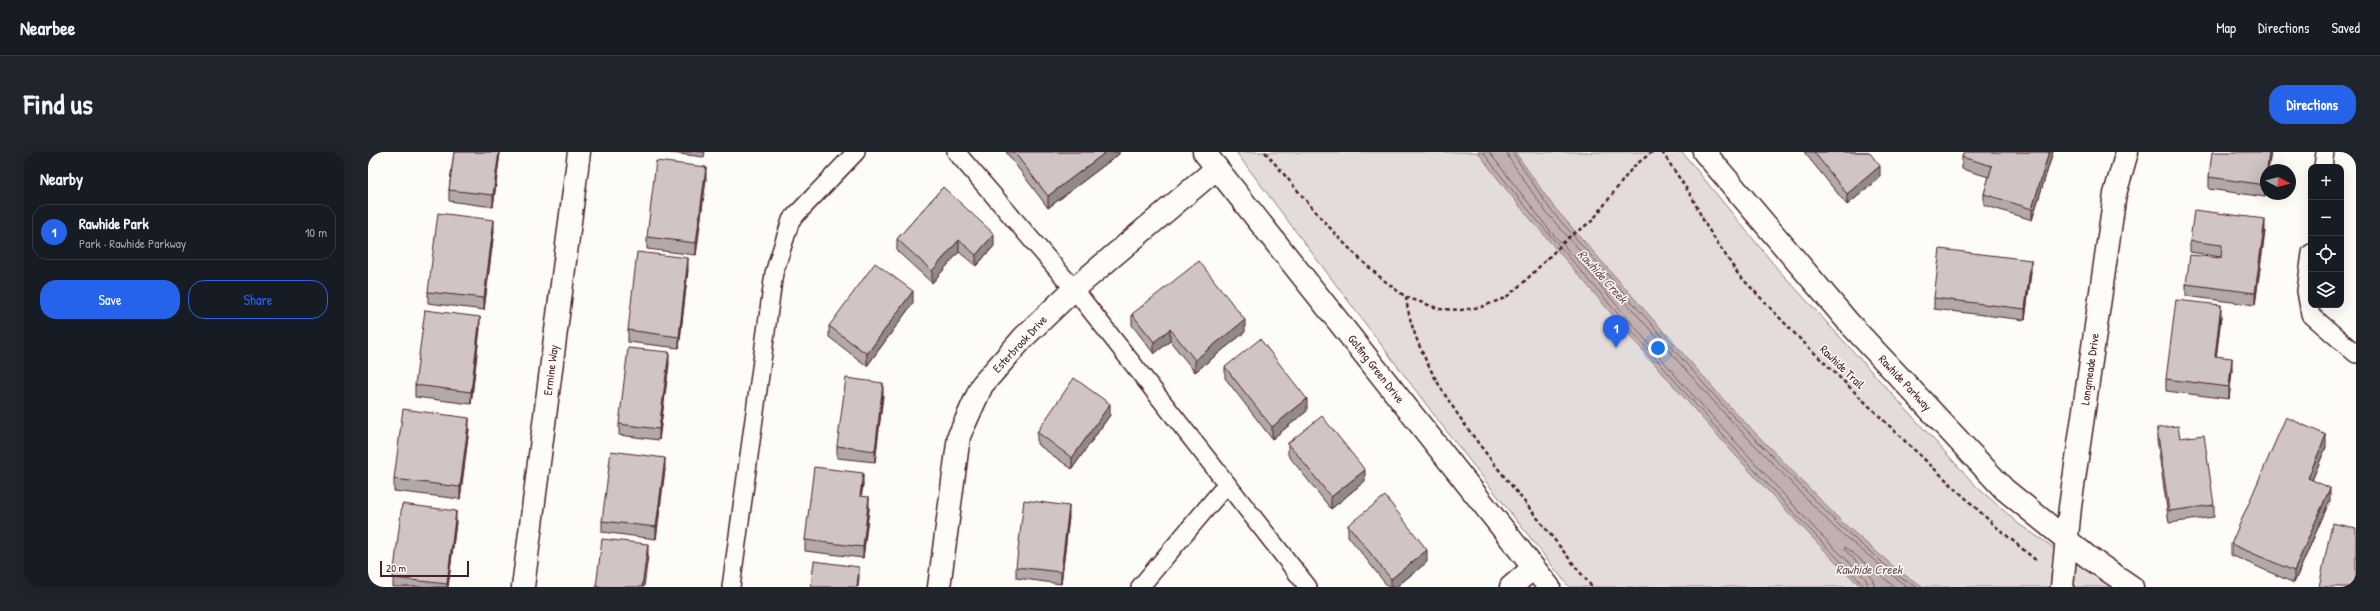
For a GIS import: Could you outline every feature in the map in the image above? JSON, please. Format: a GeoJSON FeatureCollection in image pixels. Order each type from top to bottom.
{"type":"FeatureCollection","features":[{"type":"Feature","properties":{"kind":"street","name":"Ermine Way"},"geometry":{"type":"LineString","coordinates":[[523,587],[579,152]]}},
{"type":"Feature","properties":{"kind":"street","name":"Rawhide Parkway"},"geometry":{"type":"LineString","coordinates":[[1704,152],[1849,323],[2004,489],[2067,540],[2132,587]]}},
{"type":"Feature","properties":{"kind":"street","name":"Longmeade Drive"},"geometry":{"type":"LineString","coordinates":[[2062,587],[2067,540],[2115,194],[2127,152]]}},
{"type":"Feature","properties":{"kind":"street","name":"Esterbrook Drive"},"geometry":{"type":"LineString","coordinates":[[939,587],[959,436],[982,385],[1024,337],[1210,160]]}},
{"type":"Feature","properties":{"kind":"street","name":"Golfing Green Drive"},"geometry":{"type":"LineString","coordinates":[[1210,160],[1549,587]]}},
{"type":"Feature","properties":{"kind":"street"},"geometry":{"type":"LineString","coordinates":[[1511,587],[1533,568]]}},
{"type":"Feature","properties":{"kind":"lane"},"geometry":{"type":"LineString","coordinates":[[731,587],[774,273],[791,220],[856,152]]}},
{"type":"Feature","properties":{"kind":"lane"},"geometry":{"type":"LineString","coordinates":[[956,152],[1074,289],[1308,587]]}},
{"type":"Feature","properties":{"kind":"lane"},"geometry":{"type":"LineString","coordinates":[[2323,164],[2325,152]]}},
{"type":"Feature","properties":{"kind":"lane"},"geometry":{"type":"LineString","coordinates":[[2308,272],[2306,291],[2310,314],[2356,354]]}},
{"type":"Feature","properties":{"kind":"lane"},"geometry":{"type":"LineString","coordinates":[[1140,587],[1227,484]]}},
{"type":"Feature","properties":{"kind":"path"},"geometry":{"type":"LineString","coordinates":[[1265,152],[1354,255],[1378,278],[1406,297],[1440,309],[1461,310],[1481,307],[1505,298],[1524,282],[1569,237],[1592,221],[1633,167],[1652,152]]}},
{"type":"Feature","properties":{"kind":"path","name":"Rawhide Trail"},"geometry":{"type":"LineString","coordinates":[[1662,152],[1692,197],[1708,230],[1738,274],[1796,336],[1907,443],[1993,524],[2043,566]]}},
{"type":"Feature","properties":{"kind":"path"},"geometry":{"type":"LineString","coordinates":[[1406,297],[1408,318],[1430,366],[1454,411],[1592,587]]}},
{"type":"Feature","properties":{"kind":"shaded area"},"geometry":{"type":"Polygon","coordinates":[[[1236,152],[1682,152],[1776,267],[1977,487],[2020,525],[2113,587],[1569,587],[1444,428],[1236,152]]]}},
{"type":"Feature","properties":{"kind":"water","name":"Rawhide Creek"},"geometry":{"type":"Polygon","coordinates":[[[1478,152],[1515,152],[1553,206],[1730,407],[1843,523],[1901,573],[1924,587],[1861,587],[1793,518],[1695,410],[1537,227],[1478,152]]]}},
{"type":"Feature","properties":{"kind":"building"},"geometry":{"type":"Polygon","coordinates":[[[454,152],[499,152],[493,195],[449,190],[454,152]]]}},
{"type":"Feature","properties":{"kind":"building"},"geometry":{"type":"Polygon","coordinates":[[[1014,152],[1106,152],[1048,196],[1014,152]]]}},
{"type":"Feature","properties":{"kind":"building"},"geometry":{"type":"Polygon","coordinates":[[[1814,152],[1869,152],[1880,166],[1847,194],[1814,152]]]}},
{"type":"Feature","properties":{"kind":"building"},"geometry":{"type":"Polygon","coordinates":[[[1964,152],[2049,152],[2032,209],[1984,194],[1992,166],[1962,157],[1964,152]]]}},
{"type":"Feature","properties":{"kind":"building"},"geometry":{"type":"Polygon","coordinates":[[[2212,152],[2269,152],[2268,164],[2260,164],[2260,184],[2209,177],[2212,152]]]}},
{"type":"Feature","properties":{"kind":"building"},"geometry":{"type":"Polygon","coordinates":[[[656,161],[706,167],[696,243],[647,237],[656,161]]]}},
{"type":"Feature","properties":{"kind":"building"},"geometry":{"type":"Polygon","coordinates":[[[943,187],[994,234],[976,255],[959,240],[932,271],[897,239],[943,187]]]}},
{"type":"Feature","properties":{"kind":"building"},"geometry":{"type":"Polygon","coordinates":[[[2194,210],[2265,219],[2255,293],[2186,284],[2190,255],[2221,258],[2222,245],[2190,241],[2194,210]]]}},
{"type":"Feature","properties":{"kind":"building"},"geometry":{"type":"Polygon","coordinates":[[[438,213],[494,220],[484,298],[428,292],[438,213]]]}},
{"type":"Feature","properties":{"kind":"building"},"geometry":{"type":"Polygon","coordinates":[[[1940,249],[2031,260],[2025,309],[1934,298],[1940,249]]]}},
{"type":"Feature","properties":{"kind":"building"},"geometry":{"type":"Polygon","coordinates":[[[637,252],[688,258],[679,337],[628,330],[637,252]]]}},
{"type":"Feature","properties":{"kind":"building"},"geometry":{"type":"Polygon","coordinates":[[[1199,261],[1245,320],[1195,360],[1170,329],[1154,342],[1132,314],[1199,261]]]}},
{"type":"Feature","properties":{"kind":"building"},"geometry":{"type":"Polygon","coordinates":[[[875,263],[913,291],[867,354],[829,326],[875,263]]]}},
{"type":"Feature","properties":{"kind":"building"},"geometry":{"type":"Polygon","coordinates":[[[2176,300],[2221,305],[2215,356],[2232,358],[2229,387],[2166,379],[2176,300]]]}},
{"type":"Feature","properties":{"kind":"building"},"geometry":{"type":"Polygon","coordinates":[[[425,310],[480,317],[471,392],[415,385],[425,310]]]}},
{"type":"Feature","properties":{"kind":"building"},"geometry":{"type":"Polygon","coordinates":[[[1260,339],[1307,399],[1272,427],[1225,367],[1260,339]]]}},
{"type":"Feature","properties":{"kind":"building"},"geometry":{"type":"Polygon","coordinates":[[[628,348],[669,352],[659,429],[619,424],[628,348]]]}},
{"type":"Feature","properties":{"kind":"building"},"geometry":{"type":"Polygon","coordinates":[[[846,378],[883,383],[875,451],[837,446],[846,378]]]}},
{"type":"Feature","properties":{"kind":"building"},"geometry":{"type":"Polygon","coordinates":[[[1074,378],[1110,404],[1072,458],[1037,432],[1074,378]]]}},
{"type":"Feature","properties":{"kind":"building"},"geometry":{"type":"Polygon","coordinates":[[[403,409],[469,418],[460,487],[394,479],[403,409]]]}},
{"type":"Feature","properties":{"kind":"building"},"geometry":{"type":"Polygon","coordinates":[[[1322,416],[1365,470],[1331,497],[1288,443],[1322,416]]]}},
{"type":"Feature","properties":{"kind":"building"},"geometry":{"type":"Polygon","coordinates":[[[2286,417],[2326,435],[2308,478],[2330,488],[2294,571],[2231,544],[2286,417]]]}},
{"type":"Feature","properties":{"kind":"building"},"geometry":{"type":"Polygon","coordinates":[[[2178,426],[2180,438],[2204,435],[2214,505],[2169,511],[2157,428],[2178,426]]]}},
{"type":"Feature","properties":{"kind":"building"},"geometry":{"type":"Polygon","coordinates":[[[611,451],[665,458],[656,527],[602,521],[611,451]]]}},
{"type":"Feature","properties":{"kind":"building"},"geometry":{"type":"Polygon","coordinates":[[[814,467],[863,473],[860,496],[869,497],[863,547],[805,540],[814,467]]]}},
{"type":"Feature","properties":{"kind":"building"},"geometry":{"type":"Polygon","coordinates":[[[1385,496],[1427,550],[1391,579],[1348,525],[1385,496]]]}},
{"type":"Feature","properties":{"kind":"building"},"geometry":{"type":"Polygon","coordinates":[[[1024,500],[1069,506],[1061,572],[1016,567],[1024,500]]]}},
{"type":"Feature","properties":{"kind":"building"},"geometry":{"type":"Polygon","coordinates":[[[402,504],[456,511],[447,584],[393,578],[402,504]]]}},
{"type":"Feature","properties":{"kind":"building"},"geometry":{"type":"Polygon","coordinates":[[[2332,523],[2356,528],[2356,587],[2319,587],[2332,523]]]}},
{"type":"Feature","properties":{"kind":"building"},"geometry":{"type":"Polygon","coordinates":[[[602,539],[648,544],[642,587],[596,587],[602,539]]]}},
{"type":"Feature","properties":{"kind":"building"},"geometry":{"type":"Polygon","coordinates":[[[814,561],[859,567],[857,587],[811,587],[814,561]]]}},
{"type":"Feature","properties":{"kind":"place","name":"Rawhide Park"},"geometry":{"type":"Point","coordinates":[1616,348]}}]}
